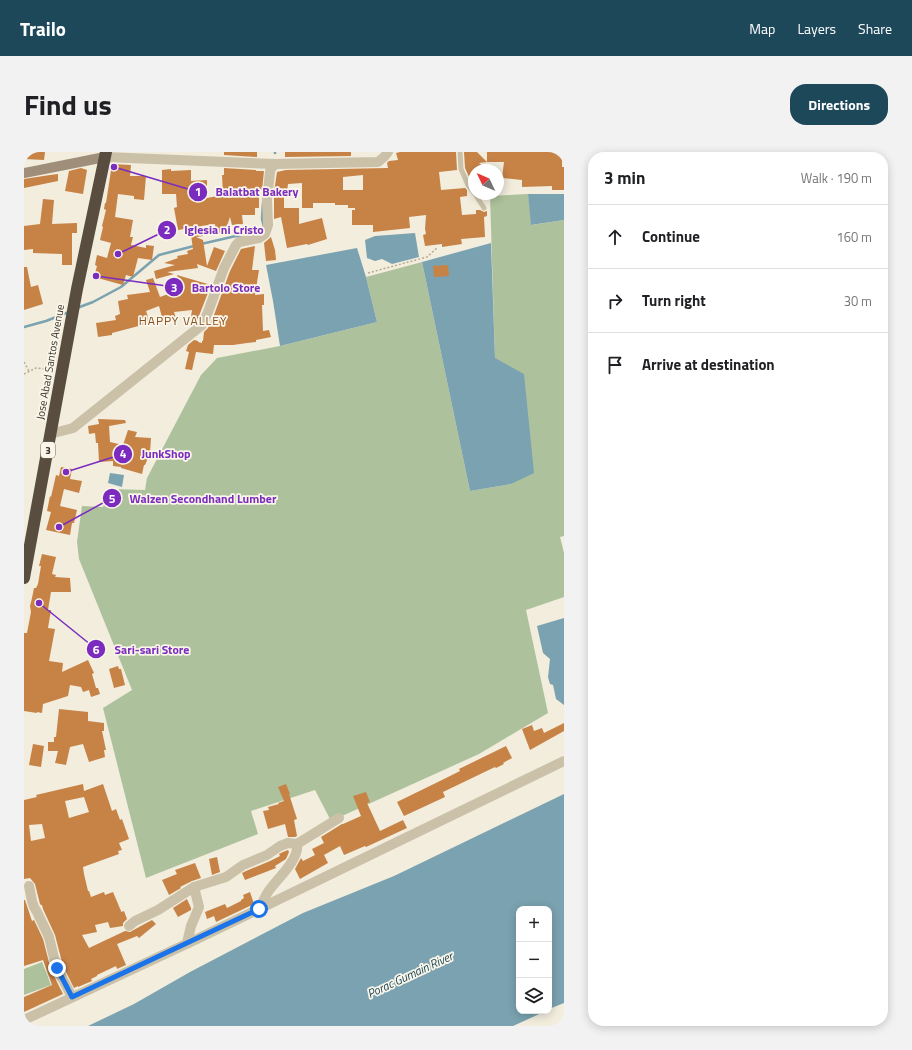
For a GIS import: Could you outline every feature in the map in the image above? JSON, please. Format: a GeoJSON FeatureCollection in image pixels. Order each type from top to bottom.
{"type":"FeatureCollection","features":[{"type":"Feature","properties":{"kind":"highway","name":"Jose Abad Santos Avenue"},"geometry":{"type":"LineString","coordinates":[[24,578],[77,289],[105,154]]}},
{"type":"Feature","properties":{"kind":"street"},"geometry":{"type":"LineString","coordinates":[[24,173],[105,154],[276,164],[378,162],[388,152]]}},
{"type":"Feature","properties":{"kind":"street"},"geometry":{"type":"LineString","coordinates":[[50,434],[73,428],[202,325],[224,268],[236,245],[239,242],[259,238],[265,234],[268,229],[267,200],[270,172],[271,168],[276,164]]}},
{"type":"Feature","properties":{"kind":"street"},"geometry":{"type":"LineString","coordinates":[[24,1020],[259,909],[564,761]]}},
{"type":"Feature","properties":{"kind":"street"},"geometry":{"type":"LineString","coordinates":[[129,926],[135,921],[158,910],[194,887],[226,877],[243,865],[267,855],[280,846],[288,843],[297,844],[339,818]]}},
{"type":"Feature","properties":{"kind":"street"},"geometry":{"type":"LineString","coordinates":[[259,909],[268,892],[288,868],[298,849],[297,844]]}},
{"type":"Feature","properties":{"kind":"street"},"geometry":{"type":"LineString","coordinates":[[29,886],[34,907],[49,938],[57,968],[72,997]]}},
{"type":"Feature","properties":{"kind":"street"},"geometry":{"type":"LineString","coordinates":[[187,943],[191,926],[200,907],[194,887]]}},
{"type":"Feature","properties":{"kind":"lane"},"geometry":{"type":"LineString","coordinates":[[460,152],[461,169],[468,185]]}},
{"type":"Feature","properties":{"kind":"lane"},"geometry":{"type":"LineString","coordinates":[[479,200],[484,208]]}},
{"type":"Feature","properties":{"kind":"path"},"geometry":{"type":"LineString","coordinates":[[368,273],[427,257],[438,247]]}},
{"type":"Feature","properties":{"kind":"path"},"geometry":{"type":"LineString","coordinates":[[24,362],[29,371]]}},
{"type":"Feature","properties":{"kind":"path"},"geometry":{"type":"LineString","coordinates":[[24,374],[36,368],[62,371]]}},
{"type":"Feature","properties":{"kind":"green space"},"geometry":{"type":"Polygon","coordinates":[[[528,194],[532,225],[564,220],[564,536],[560,537],[564,553],[564,597],[526,610],[548,713],[479,754],[331,821],[315,790],[251,811],[258,834],[146,878],[103,708],[132,690],[79,559],[77,542],[82,506],[103,507],[110,489],[145,490],[147,478],[201,375],[217,358],[280,346],[377,322],[366,277],[422,262],[470,491],[511,484],[495,358],[490,200],[504,200],[504,195],[528,194]]]}},
{"type":"Feature","properties":{"kind":"green space"},"geometry":{"type":"Polygon","coordinates":[[[42,962],[51,985],[24,995],[24,969],[42,962]]]}},
{"type":"Feature","properties":{"kind":"water"},"geometry":{"type":"Polygon","coordinates":[[[528,194],[564,194],[564,220],[531,225],[528,194]]]}},
{"type":"Feature","properties":{"kind":"water"},"geometry":{"type":"Polygon","coordinates":[[[415,233],[419,257],[392,264],[382,259],[375,261],[367,258],[365,240],[375,236],[415,233]]]}},
{"type":"Feature","properties":{"kind":"water"},"geometry":{"type":"Polygon","coordinates":[[[491,243],[495,358],[524,374],[534,473],[511,484],[470,491],[422,262],[491,243]]]}},
{"type":"Feature","properties":{"kind":"water"},"geometry":{"type":"Polygon","coordinates":[[[357,248],[377,322],[280,346],[266,265],[357,248]]]}},
{"type":"Feature","properties":{"kind":"water"},"geometry":{"type":"Polygon","coordinates":[[[110,473],[124,475],[122,487],[108,483],[110,473]]]}},
{"type":"Feature","properties":{"kind":"water"},"geometry":{"type":"Polygon","coordinates":[[[564,618],[564,705],[556,699],[553,685],[550,684],[548,677],[550,659],[543,653],[537,626],[564,618]]]}},
{"type":"Feature","properties":{"kind":"water","name":"Porac Gumain River"},"geometry":{"type":"Polygon","coordinates":[[[564,794],[564,1003],[552,1008],[552,906],[516,906],[516,1014],[539,1014],[513,1026],[88,1026],[134,1004],[190,972],[303,913],[394,876],[564,794]]]}},
{"type":"Feature","properties":{"kind":"building"},"geometry":{"type":"Polygon","coordinates":[[[24,152],[45,152],[44,160],[24,159],[24,152]]]}},
{"type":"Feature","properties":{"kind":"building"},"geometry":{"type":"Polygon","coordinates":[[[224,152],[257,152],[257,157],[224,155],[224,152]]]}},
{"type":"Feature","properties":{"kind":"building"},"geometry":{"type":"Polygon","coordinates":[[[285,152],[351,152],[351,156],[285,157],[285,152]]]}},
{"type":"Feature","properties":{"kind":"building"},"geometry":{"type":"Polygon","coordinates":[[[456,152],[457,170],[439,172],[441,190],[465,188],[467,190],[467,196],[460,197],[462,215],[476,214],[476,210],[484,212],[487,211],[487,216],[484,217],[485,237],[461,239],[462,244],[442,247],[442,244],[425,246],[423,235],[426,234],[426,215],[409,217],[410,228],[373,232],[373,225],[352,225],[352,210],[355,210],[355,208],[348,208],[348,205],[335,205],[335,203],[313,203],[313,208],[302,208],[302,183],[288,184],[287,192],[284,192],[284,208],[299,208],[299,224],[322,218],[327,239],[308,245],[287,248],[281,217],[274,219],[274,192],[277,172],[286,170],[388,168],[387,163],[389,161],[398,160],[396,153],[456,152]],[[363,175],[343,177],[343,190],[363,190],[363,175]]]}},
{"type":"Feature","properties":{"kind":"building"},"geometry":{"type":"Polygon","coordinates":[[[464,152],[477,152],[487,162],[479,163],[480,164],[468,164],[468,175],[465,168],[464,152]]]}},
{"type":"Feature","properties":{"kind":"building"},"geometry":{"type":"Polygon","coordinates":[[[487,152],[562,152],[562,167],[564,167],[564,190],[552,190],[552,186],[522,187],[522,180],[504,178],[504,162],[487,162],[487,152]]]}},
{"type":"Feature","properties":{"kind":"building"},"geometry":{"type":"Polygon","coordinates":[[[112,164],[131,165],[130,176],[146,176],[144,200],[134,199],[134,196],[118,194],[115,217],[133,220],[130,237],[133,237],[131,245],[146,248],[146,245],[154,246],[152,260],[138,258],[133,277],[126,275],[123,285],[94,277],[97,266],[95,265],[97,255],[107,258],[111,243],[100,240],[106,210],[104,209],[112,164]]]}},
{"type":"Feature","properties":{"kind":"building"},"geometry":{"type":"Polygon","coordinates":[[[81,168],[87,170],[83,194],[65,191],[69,171],[81,168]]]}},
{"type":"Feature","properties":{"kind":"building"},"geometry":{"type":"Polygon","coordinates":[[[224,168],[264,171],[262,190],[259,190],[259,208],[255,208],[255,215],[242,215],[243,224],[232,225],[230,217],[225,232],[216,234],[215,224],[201,226],[203,236],[196,237],[203,240],[207,266],[214,247],[225,251],[216,271],[197,264],[198,268],[167,272],[174,274],[156,279],[154,271],[175,265],[164,263],[178,258],[177,256],[188,254],[187,251],[193,249],[190,228],[178,230],[174,208],[177,207],[176,194],[162,194],[162,170],[191,170],[191,181],[207,180],[207,198],[223,195],[222,175],[224,175],[224,168]]]}},
{"type":"Feature","properties":{"kind":"building"},"geometry":{"type":"Polygon","coordinates":[[[58,174],[58,181],[24,188],[24,179],[58,174]]]}},
{"type":"Feature","properties":{"kind":"building"},"geometry":{"type":"Polygon","coordinates":[[[43,199],[54,200],[52,224],[77,223],[77,233],[72,233],[72,265],[62,265],[62,254],[33,253],[33,249],[24,250],[24,226],[40,224],[43,199]]]}},
{"type":"Feature","properties":{"kind":"building"},"geometry":{"type":"Polygon","coordinates":[[[271,237],[276,260],[266,261],[264,243],[271,237]]]}},
{"type":"Feature","properties":{"kind":"building"},"geometry":{"type":"Polygon","coordinates":[[[255,246],[252,270],[259,270],[255,295],[264,294],[264,305],[262,305],[263,331],[269,330],[271,337],[256,340],[256,342],[233,345],[214,345],[213,354],[196,352],[192,370],[185,369],[189,352],[186,351],[188,345],[194,340],[202,343],[204,332],[208,328],[214,315],[230,271],[241,249],[255,246]]]}},
{"type":"Feature","properties":{"kind":"building"},"geometry":{"type":"Polygon","coordinates":[[[448,265],[449,276],[434,277],[433,266],[448,265]]]}},
{"type":"Feature","properties":{"kind":"building"},"geometry":{"type":"Polygon","coordinates":[[[24,267],[27,267],[31,287],[38,285],[43,304],[24,310],[24,267]]]}},
{"type":"Feature","properties":{"kind":"building"},"geometry":{"type":"Polygon","coordinates":[[[177,275],[211,285],[197,321],[192,325],[190,324],[192,310],[174,312],[176,318],[163,321],[159,306],[146,311],[150,323],[112,333],[112,335],[98,337],[96,323],[116,320],[115,316],[120,314],[118,301],[128,299],[127,295],[150,292],[146,280],[153,278],[160,297],[168,294],[168,296],[182,294],[177,275]]]}},
{"type":"Feature","properties":{"kind":"building"},"geometry":{"type":"Polygon","coordinates":[[[98,419],[125,420],[126,423],[109,426],[110,442],[123,445],[128,430],[137,432],[135,437],[151,438],[150,453],[144,465],[142,474],[113,466],[113,461],[99,462],[98,443],[96,443],[95,433],[89,434],[88,426],[99,424],[98,419]]]}},
{"type":"Feature","properties":{"kind":"building"},"geometry":{"type":"Polygon","coordinates":[[[61,467],[72,469],[70,479],[82,481],[79,493],[64,489],[60,506],[77,510],[74,523],[72,523],[70,535],[46,530],[51,512],[47,511],[50,496],[51,497],[56,475],[59,476],[61,467]]]}},
{"type":"Feature","properties":{"kind":"building"},"geometry":{"type":"Polygon","coordinates":[[[42,554],[56,557],[52,574],[56,575],[55,577],[70,578],[71,592],[51,592],[48,610],[51,610],[48,628],[55,629],[49,661],[63,663],[62,672],[88,660],[94,673],[92,674],[96,688],[98,688],[100,694],[91,697],[89,690],[83,692],[81,687],[70,685],[68,696],[43,704],[42,713],[37,713],[24,711],[24,633],[27,633],[31,612],[30,606],[34,588],[36,588],[38,584],[41,566],[39,566],[42,554]]]}},
{"type":"Feature","properties":{"kind":"building"},"geometry":{"type":"Polygon","coordinates":[[[118,666],[119,669],[121,669],[125,685],[114,688],[109,669],[118,666]]]}},
{"type":"Feature","properties":{"kind":"building"},"geometry":{"type":"Polygon","coordinates":[[[59,709],[88,712],[88,721],[104,723],[104,731],[102,731],[106,750],[104,750],[105,757],[89,762],[83,744],[70,747],[66,765],[55,763],[58,751],[48,751],[48,742],[54,742],[54,737],[56,737],[59,709]]]}},
{"type":"Feature","properties":{"kind":"building"},"geometry":{"type":"Polygon","coordinates":[[[564,723],[564,731],[530,750],[522,729],[532,725],[534,731],[542,728],[544,733],[564,723]]]}},
{"type":"Feature","properties":{"kind":"building"},"geometry":{"type":"Polygon","coordinates":[[[33,744],[44,746],[41,767],[29,765],[33,744]]]}},
{"type":"Feature","properties":{"kind":"building"},"geometry":{"type":"Polygon","coordinates":[[[506,746],[512,758],[503,763],[504,764],[443,792],[445,797],[404,816],[397,802],[460,771],[459,769],[506,746]]]}},
{"type":"Feature","properties":{"kind":"building"},"geometry":{"type":"Polygon","coordinates":[[[83,784],[84,791],[103,784],[112,811],[116,809],[120,820],[122,819],[129,839],[119,843],[122,850],[118,851],[119,854],[83,867],[88,891],[91,897],[104,892],[105,895],[113,892],[121,912],[124,911],[127,919],[123,923],[123,926],[110,928],[108,922],[95,925],[97,932],[82,935],[89,948],[125,931],[130,932],[152,920],[156,924],[139,938],[137,936],[117,944],[126,965],[117,969],[116,966],[97,975],[91,979],[92,981],[74,988],[63,966],[55,935],[42,905],[40,904],[35,884],[30,878],[24,879],[24,800],[37,797],[36,795],[83,784]],[[84,797],[65,801],[69,818],[89,812],[84,797]],[[42,824],[29,825],[31,841],[45,838],[42,824]]]}},
{"type":"Feature","properties":{"kind":"building"},"geometry":{"type":"Polygon","coordinates":[[[286,784],[297,819],[294,820],[297,836],[295,837],[288,837],[285,824],[268,829],[263,811],[269,810],[268,807],[284,801],[278,787],[286,784]]]}},
{"type":"Feature","properties":{"kind":"building"},"geometry":{"type":"Polygon","coordinates":[[[366,792],[370,802],[367,803],[380,831],[403,820],[407,828],[366,847],[365,846],[344,855],[340,846],[324,855],[328,863],[300,879],[295,869],[301,858],[303,861],[315,855],[312,849],[324,843],[321,837],[342,824],[361,816],[353,796],[366,792]]]}},
{"type":"Feature","properties":{"kind":"building"},"geometry":{"type":"Polygon","coordinates":[[[288,850],[289,852],[286,859],[275,866],[276,868],[245,880],[242,873],[280,856],[279,854],[288,850]]]}},
{"type":"Feature","properties":{"kind":"building"},"geometry":{"type":"Polygon","coordinates":[[[217,857],[220,872],[212,875],[209,859],[217,857]]]}},
{"type":"Feature","properties":{"kind":"building"},"geometry":{"type":"Polygon","coordinates":[[[195,863],[201,878],[180,887],[181,888],[169,895],[162,880],[177,874],[175,870],[195,863]]]}},
{"type":"Feature","properties":{"kind":"building"},"geometry":{"type":"Polygon","coordinates":[[[250,892],[254,904],[216,922],[214,916],[207,919],[205,912],[225,904],[227,908],[241,901],[244,898],[243,895],[250,892]]]}},
{"type":"Feature","properties":{"kind":"building"},"geometry":{"type":"Polygon","coordinates":[[[187,899],[191,910],[178,917],[173,908],[187,899]]]}},
{"type":"Feature","properties":{"kind":"building"},"geometry":{"type":"Polygon","coordinates":[[[24,900],[32,921],[34,920],[43,939],[51,970],[63,994],[24,1012],[24,997],[52,985],[43,960],[24,966],[24,900]]]}},
{"type":"Feature","properties":{"kind":"waterway"},"geometry":{"type":"LineString","coordinates":[[263,203],[262,219],[264,227]]}},
{"type":"Feature","properties":{"kind":"waterway"},"geometry":{"type":"LineString","coordinates":[[201,244],[236,236],[243,238]]}},
{"type":"Feature","properties":{"kind":"waterway"},"geometry":{"type":"LineString","coordinates":[[77,308],[93,302],[121,287],[159,255],[194,246]]}},
{"type":"Feature","properties":{"kind":"waterway"},"geometry":{"type":"LineString","coordinates":[[24,327],[46,321],[69,312]]}},
{"type":"Feature","properties":{"kind":"place","name":"Balatbat Bakery"},"geometry":{"type":"Point","coordinates":[114,167]}},
{"type":"Feature","properties":{"kind":"place","name":"Iglesia ni Cristo"},"geometry":{"type":"Point","coordinates":[118,254]}},
{"type":"Feature","properties":{"kind":"place","name":"Bartolo Store"},"geometry":{"type":"Point","coordinates":[96,276]}},
{"type":"Feature","properties":{"kind":"place","name":"JunkShop"},"geometry":{"type":"Point","coordinates":[66,472]}},
{"type":"Feature","properties":{"kind":"place","name":"Walzen Secondhand Lumber"},"geometry":{"type":"Point","coordinates":[59,527]}},
{"type":"Feature","properties":{"kind":"place","name":"Sari-sari Store"},"geometry":{"type":"Point","coordinates":[39,603]}},
{"type":"Feature","properties":{"kind":"district","name":"HAPPY VALLEY"},"geometry":{"type":"Point","coordinates":[183,321]}},
{"type":"Feature","properties":{"kind":"route"},"geometry":{"type":"LineString","coordinates":[[57,968],[72,997],[259,909]]}}]}
